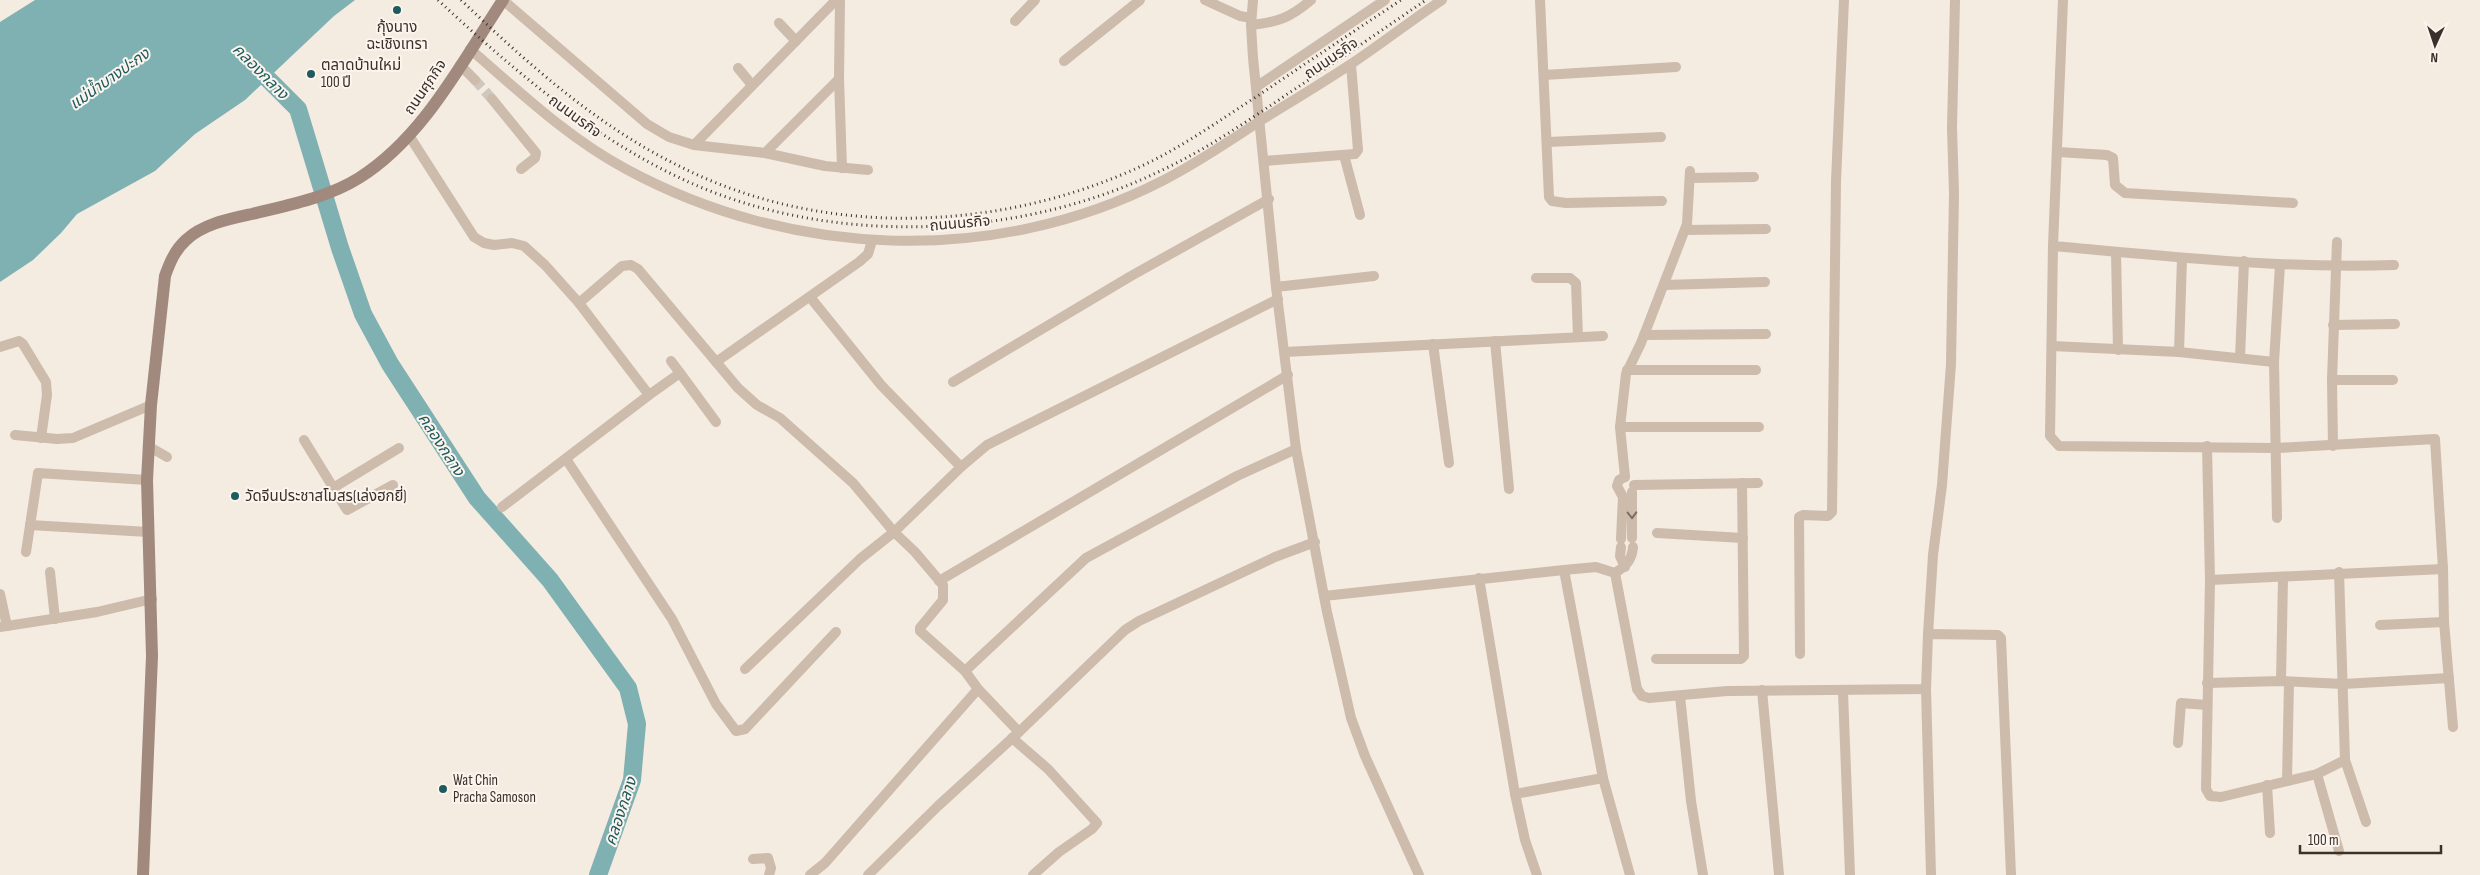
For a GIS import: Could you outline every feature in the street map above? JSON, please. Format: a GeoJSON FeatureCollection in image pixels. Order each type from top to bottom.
{"type":"FeatureCollection","features":[{"type":"Feature","properties":{"kind":"main road","name":"ถนนศุภกิจ"},"geometry":{"type":"LineString","coordinates":[[143,875],[152,656],[152,599],[147,480],[148,446],[165,276],[175,252],[197,232],[222,221],[319,196],[358,178],[388,158],[410,137],[503,0]]}},
{"type":"Feature","properties":{"kind":"street"},"geometry":{"type":"LineString","coordinates":[[503,0],[647,124],[668,137],[694,145],[765,153],[842,168],[868,170]]}},
{"type":"Feature","properties":{"kind":"street"},"geometry":{"type":"LineString","coordinates":[[694,145],[838,0]]}},
{"type":"Feature","properties":{"kind":"street"},"geometry":{"type":"LineString","coordinates":[[838,0],[842,168]]}},
{"type":"Feature","properties":{"kind":"street"},"geometry":{"type":"LineString","coordinates":[[1015,21],[1036,0]]}},
{"type":"Feature","properties":{"kind":"street"},"geometry":{"type":"LineString","coordinates":[[1064,61],[1140,0]]}},
{"type":"Feature","properties":{"kind":"street"},"geometry":{"type":"LineString","coordinates":[[1205,0],[1251,21],[1274,22],[1294,15],[1311,0]]}},
{"type":"Feature","properties":{"kind":"street"},"geometry":{"type":"LineString","coordinates":[[1253,0],[1251,21],[1256,87],[1269,199],[1276,287],[1296,449],[1324,596],[1351,718],[1365,756],[1419,875]]}},
{"type":"Feature","properties":{"kind":"street"},"geometry":{"type":"LineString","coordinates":[[1256,87],[1385,0]]}},
{"type":"Feature","properties":{"kind":"street","name":"ถนนนรกิจ"},"geometry":{"type":"LineString","coordinates":[[470,50],[574,136],[625,168],[686,199],[741,218],[828,236],[872,241],[938,242],[1007,234],[1054,222],[1109,204],[1165,180],[1351,65],[1442,0]]}},
{"type":"Feature","properties":{"kind":"street"},"geometry":{"type":"LineString","coordinates":[[1540,0],[1548,142],[1549,197],[1552,201],[1566,203],[1662,201]]}},
{"type":"Feature","properties":{"kind":"street"},"geometry":{"type":"LineString","coordinates":[[1800,654],[1799,517],[1803,515],[1828,516],[1832,512],[1836,181],[1844,0]]}},
{"type":"Feature","properties":{"kind":"street"},"geometry":{"type":"LineString","coordinates":[[1931,875],[1926,689],[1933,555],[1942,485],[1951,373],[1954,202],[1952,128],[1955,0]]}},
{"type":"Feature","properties":{"kind":"street"},"geometry":{"type":"LineString","coordinates":[[2063,0],[2053,246],[2050,436],[2053,442],[2059,446],[2277,448],[2435,439],[2443,569],[2444,622],[2453,727]]}},
{"type":"Feature","properties":{"kind":"street"},"geometry":{"type":"LineString","coordinates":[[779,22],[796,41]]}},
{"type":"Feature","properties":{"kind":"street"},"geometry":{"type":"LineString","coordinates":[[460,65],[475,80]]}},
{"type":"Feature","properties":{"kind":"street"},"geometry":{"type":"LineString","coordinates":[[1264,161],[1355,154],[1358,150],[1351,65]]}},
{"type":"Feature","properties":{"kind":"street"},"geometry":{"type":"LineString","coordinates":[[1544,75],[1676,67]]}},
{"type":"Feature","properties":{"kind":"street"},"geometry":{"type":"LineString","coordinates":[[738,68],[752,85]]}},
{"type":"Feature","properties":{"kind":"street"},"geometry":{"type":"LineString","coordinates":[[765,153],[839,79]]}},
{"type":"Feature","properties":{"kind":"street"},"geometry":{"type":"LineString","coordinates":[[492,99],[536,153],[536,158],[521,169]]}},
{"type":"Feature","properties":{"kind":"street"},"geometry":{"type":"LineString","coordinates":[[410,137],[474,237],[484,243],[494,245],[512,243],[524,246],[545,265],[579,303],[649,395]]}},
{"type":"Feature","properties":{"kind":"street"},"geometry":{"type":"LineString","coordinates":[[1548,142],[1661,137]]}},
{"type":"Feature","properties":{"kind":"street"},"geometry":{"type":"LineString","coordinates":[[2058,152],[2107,155],[2113,158],[2115,185],[2125,193],[2293,203]]}},
{"type":"Feature","properties":{"kind":"street"},"geometry":{"type":"LineString","coordinates":[[1344,155],[1360,215]]}},
{"type":"Feature","properties":{"kind":"street"},"geometry":{"type":"LineString","coordinates":[[1625,477],[1620,427],[1621,406],[1627,370],[1644,335],[1685,230],[1688,214],[1690,174],[1754,177]]}},
{"type":"Feature","properties":{"kind":"street"},"geometry":{"type":"LineString","coordinates":[[953,382],[1131,276],[1269,199]]}},
{"type":"Feature","properties":{"kind":"street"},"geometry":{"type":"LineString","coordinates":[[1685,230],[1766,229]]}},
{"type":"Feature","properties":{"kind":"street"},"geometry":{"type":"LineString","coordinates":[[716,362],[868,254],[872,241]]}},
{"type":"Feature","properties":{"kind":"street"},"geometry":{"type":"LineString","coordinates":[[2333,446],[2332,380],[2336,242]]}},
{"type":"Feature","properties":{"kind":"street"},"geometry":{"type":"LineString","coordinates":[[2053,246],[2280,265],[2334,267],[2394,265]]}},
{"type":"Feature","properties":{"kind":"street"},"geometry":{"type":"LineString","coordinates":[[2116,252],[2118,350]]}},
{"type":"Feature","properties":{"kind":"street"},"geometry":{"type":"LineString","coordinates":[[2179,352],[2182,258]]}},
{"type":"Feature","properties":{"kind":"street"},"geometry":{"type":"LineString","coordinates":[[2240,358],[2244,261]]}},
{"type":"Feature","properties":{"kind":"street"},"geometry":{"type":"LineString","coordinates":[[579,303],[622,266],[630,265],[638,269],[748,397],[780,418],[853,483],[894,532],[915,552],[939,581],[945,589],[943,600],[920,628],[920,631],[966,671],[978,689],[1016,735],[1097,823],[1092,830],[1059,852],[1033,875]]}},
{"type":"Feature","properties":{"kind":"street"},"geometry":{"type":"LineString","coordinates":[[2277,518],[2274,362],[2280,265]]}},
{"type":"Feature","properties":{"kind":"street"},"geometry":{"type":"LineString","coordinates":[[1276,287],[1374,276]]}},
{"type":"Feature","properties":{"kind":"street"},"geometry":{"type":"LineString","coordinates":[[1536,278],[1570,278],[1576,283],[1578,337]]}},
{"type":"Feature","properties":{"kind":"street"},"geometry":{"type":"LineString","coordinates":[[1664,285],[1765,282]]}},
{"type":"Feature","properties":{"kind":"street"},"geometry":{"type":"LineString","coordinates":[[810,297],[881,385],[961,467]]}},
{"type":"Feature","properties":{"kind":"street"},"geometry":{"type":"LineString","coordinates":[[745,669],[860,558],[894,532],[961,467],[987,445],[1278,299]]}},
{"type":"Feature","properties":{"kind":"street"},"geometry":{"type":"LineString","coordinates":[[2333,325],[2395,324]]}},
{"type":"Feature","properties":{"kind":"street"},"geometry":{"type":"LineString","coordinates":[[1644,335],[1766,334]]}},
{"type":"Feature","properties":{"kind":"street"},"geometry":{"type":"LineString","coordinates":[[1285,352],[1603,336]]}},
{"type":"Feature","properties":{"kind":"street"},"geometry":{"type":"LineString","coordinates":[[0,347],[19,341],[23,344],[46,382],[47,395],[41,438]]}},
{"type":"Feature","properties":{"kind":"street"},"geometry":{"type":"LineString","coordinates":[[1495,341],[1509,489]]}},
{"type":"Feature","properties":{"kind":"street"},"geometry":{"type":"LineString","coordinates":[[1434,344],[1449,463]]}},
{"type":"Feature","properties":{"kind":"street"},"geometry":{"type":"LineString","coordinates":[[2052,346],[2179,352],[2274,362]]}},
{"type":"Feature","properties":{"kind":"street"},"geometry":{"type":"LineString","coordinates":[[672,361],[716,422]]}},
{"type":"Feature","properties":{"kind":"street"},"geometry":{"type":"LineString","coordinates":[[1627,370],[1756,370]]}},
{"type":"Feature","properties":{"kind":"street"},"geometry":{"type":"LineString","coordinates":[[502,507],[680,373]]}},
{"type":"Feature","properties":{"kind":"street"},"geometry":{"type":"LineString","coordinates":[[939,581],[1288,375]]}},
{"type":"Feature","properties":{"kind":"street"},"geometry":{"type":"LineString","coordinates":[[2332,380],[2393,380]]}},
{"type":"Feature","properties":{"kind":"street"},"geometry":{"type":"LineString","coordinates":[[14,435],[41,438],[73,438],[151,406]]}},
{"type":"Feature","properties":{"kind":"street"},"geometry":{"type":"LineString","coordinates":[[1620,427],[1759,427]]}},
{"type":"Feature","properties":{"kind":"street"},"geometry":{"type":"LineString","coordinates":[[304,440],[346,509],[349,510],[393,485]]}},
{"type":"Feature","properties":{"kind":"street"},"geometry":{"type":"LineString","coordinates":[[148,446],[167,457]]}},
{"type":"Feature","properties":{"kind":"street"},"geometry":{"type":"LineString","coordinates":[[2208,446],[2210,580],[2206,789],[2210,796],[2220,797],[2317,774],[2345,760]]}},
{"type":"Feature","properties":{"kind":"street"},"geometry":{"type":"LineString","coordinates":[[333,488],[399,448]]}},
{"type":"Feature","properties":{"kind":"street"},"geometry":{"type":"LineString","coordinates":[[966,671],[1086,558],[1237,476],[1296,449]]}},
{"type":"Feature","properties":{"kind":"street"},"geometry":{"type":"LineString","coordinates":[[566,458],[672,619],[716,704],[736,731],[745,729],[836,632]]}},
{"type":"Feature","properties":{"kind":"street"},"geometry":{"type":"LineString","coordinates":[[26,552],[36,475],[40,472],[147,480]]}},
{"type":"Feature","properties":{"kind":"street"},"geometry":{"type":"LineString","coordinates":[[1625,477],[1631,479],[1621,543],[1620,570],[1637,689],[1642,696],[1649,698],[1762,690],[1843,692],[1926,689]]}},
{"type":"Feature","properties":{"kind":"street"},"geometry":{"type":"LineString","coordinates":[[1625,477],[1617,483],[1617,490],[1758,483]]}},
{"type":"Feature","properties":{"kind":"street"},"geometry":{"type":"LineString","coordinates":[[1656,659],[1741,660],[1744,656],[1742,484]]}},
{"type":"Feature","properties":{"kind":"street"},"geometry":{"type":"LineString","coordinates":[[1620,570],[1632,556],[1629,490]]}},
{"type":"Feature","properties":{"kind":"street"},"geometry":{"type":"LineString","coordinates":[[30,526],[148,532]]}},
{"type":"Feature","properties":{"kind":"street"},"geometry":{"type":"LineString","coordinates":[[1657,533],[1743,538]]}},
{"type":"Feature","properties":{"kind":"street"},"geometry":{"type":"LineString","coordinates":[[868,875],[938,806],[1016,735],[1112,642],[1139,620],[1274,556],[1314,542]]}},
{"type":"Feature","properties":{"kind":"street"},"geometry":{"type":"LineString","coordinates":[[1324,596],[1564,570],[1596,568],[1620,570]]}},
{"type":"Feature","properties":{"kind":"street"},"geometry":{"type":"LineString","coordinates":[[2210,580],[2283,578],[2339,572],[2443,569]]}},
{"type":"Feature","properties":{"kind":"street"},"geometry":{"type":"LineString","coordinates":[[1564,570],[1603,778],[1630,875]]}},
{"type":"Feature","properties":{"kind":"street"},"geometry":{"type":"LineString","coordinates":[[50,572],[55,619]]}},
{"type":"Feature","properties":{"kind":"street"},"geometry":{"type":"LineString","coordinates":[[2339,572],[2345,760],[2366,822]]}},
{"type":"Feature","properties":{"kind":"street"},"geometry":{"type":"LineString","coordinates":[[1479,578],[1515,794],[1525,840],[1537,875]]}},
{"type":"Feature","properties":{"kind":"street"},"geometry":{"type":"LineString","coordinates":[[2283,578],[2287,780]]}},
{"type":"Feature","properties":{"kind":"street"},"geometry":{"type":"LineString","coordinates":[[0,594],[4,627],[97,612],[152,599]]}},
{"type":"Feature","properties":{"kind":"street"},"geometry":{"type":"LineString","coordinates":[[2380,625],[2444,622]]}},
{"type":"Feature","properties":{"kind":"street"},"geometry":{"type":"LineString","coordinates":[[1928,634],[1993,633],[2001,638],[2011,875]]}},
{"type":"Feature","properties":{"kind":"street"},"geometry":{"type":"LineString","coordinates":[[2207,683],[2285,682],[2342,684],[2448,678]]}},
{"type":"Feature","properties":{"kind":"street"},"geometry":{"type":"LineString","coordinates":[[810,875],[824,863],[978,689]]}},
{"type":"Feature","properties":{"kind":"street"},"geometry":{"type":"LineString","coordinates":[[1762,690],[1779,875]]}},
{"type":"Feature","properties":{"kind":"street"},"geometry":{"type":"LineString","coordinates":[[1843,692],[1850,875]]}},
{"type":"Feature","properties":{"kind":"street"},"geometry":{"type":"LineString","coordinates":[[1680,696],[1691,800],[1703,875]]}},
{"type":"Feature","properties":{"kind":"street"},"geometry":{"type":"LineString","coordinates":[[2178,743],[2180,703],[2207,705]]}},
{"type":"Feature","properties":{"kind":"street"},"geometry":{"type":"LineString","coordinates":[[2317,774],[2339,851]]}},
{"type":"Feature","properties":{"kind":"street"},"geometry":{"type":"LineString","coordinates":[[1515,794],[1603,778]]}},
{"type":"Feature","properties":{"kind":"street"},"geometry":{"type":"LineString","coordinates":[[2267,785],[2270,833]]}},
{"type":"Feature","properties":{"kind":"street"},"geometry":{"type":"LineString","coordinates":[[753,859],[768,858],[771,868],[769,875]]}},
{"type":"Feature","properties":{"kind":"water","name":"แม่น้ำบางปะกง"},"geometry":{"type":"Polygon","coordinates":[[[35,0],[355,0],[334,16],[245,100],[195,134],[155,171],[77,214],[61,233],[33,260],[0,282],[0,22],[35,0]]]}},
{"type":"Feature","properties":{"kind":"waterway","name":"คลองกลาง"},"geometry":{"type":"LineString","coordinates":[[252,63],[298,109],[340,248],[363,314],[390,364],[477,498],[550,580],[628,688],[637,724],[632,780],[598,875]]}},
{"type":"Feature","properties":{"kind":"tunnel"},"geometry":{"type":"LineString","coordinates":[[475,80],[492,99]]}},
{"type":"Feature","properties":{"kind":"railway"},"geometry":{"type":"LineString","coordinates":[[438,0],[523,75],[583,121],[646,161],[680,178],[736,200],[796,216],[857,225],[920,227],[982,222],[1043,212],[1102,195],[1158,172],[1193,154],[1243,124],[1426,0]]}},
{"type":"Feature","properties":{"kind":"railway"},"geometry":{"type":"LineString","coordinates":[[461,0],[538,70],[592,113],[650,151],[681,167],[737,191],[795,207],[855,216],[916,218],[977,214],[1036,203],[1094,185],[1150,162],[1205,130],[1401,0]]}},
{"type":"Feature","properties":{"kind":"place","name":"กุ้งนาง ฉะเชิงเทรา"},"geometry":{"type":"Point","coordinates":[397,10]}},
{"type":"Feature","properties":{"kind":"place","name":"ตลาดบ้านใหม่ 100 ปี"},"geometry":{"type":"Point","coordinates":[311,74]}},
{"type":"Feature","properties":{"kind":"place","name":"วัดจีนประชาสโมสร(เล่งฮกยี่)"},"geometry":{"type":"Point","coordinates":[235,496]}},
{"type":"Feature","properties":{"kind":"place","name":"Wat Chin Pracha Samoson"},"geometry":{"type":"Point","coordinates":[443,789]}}]}
